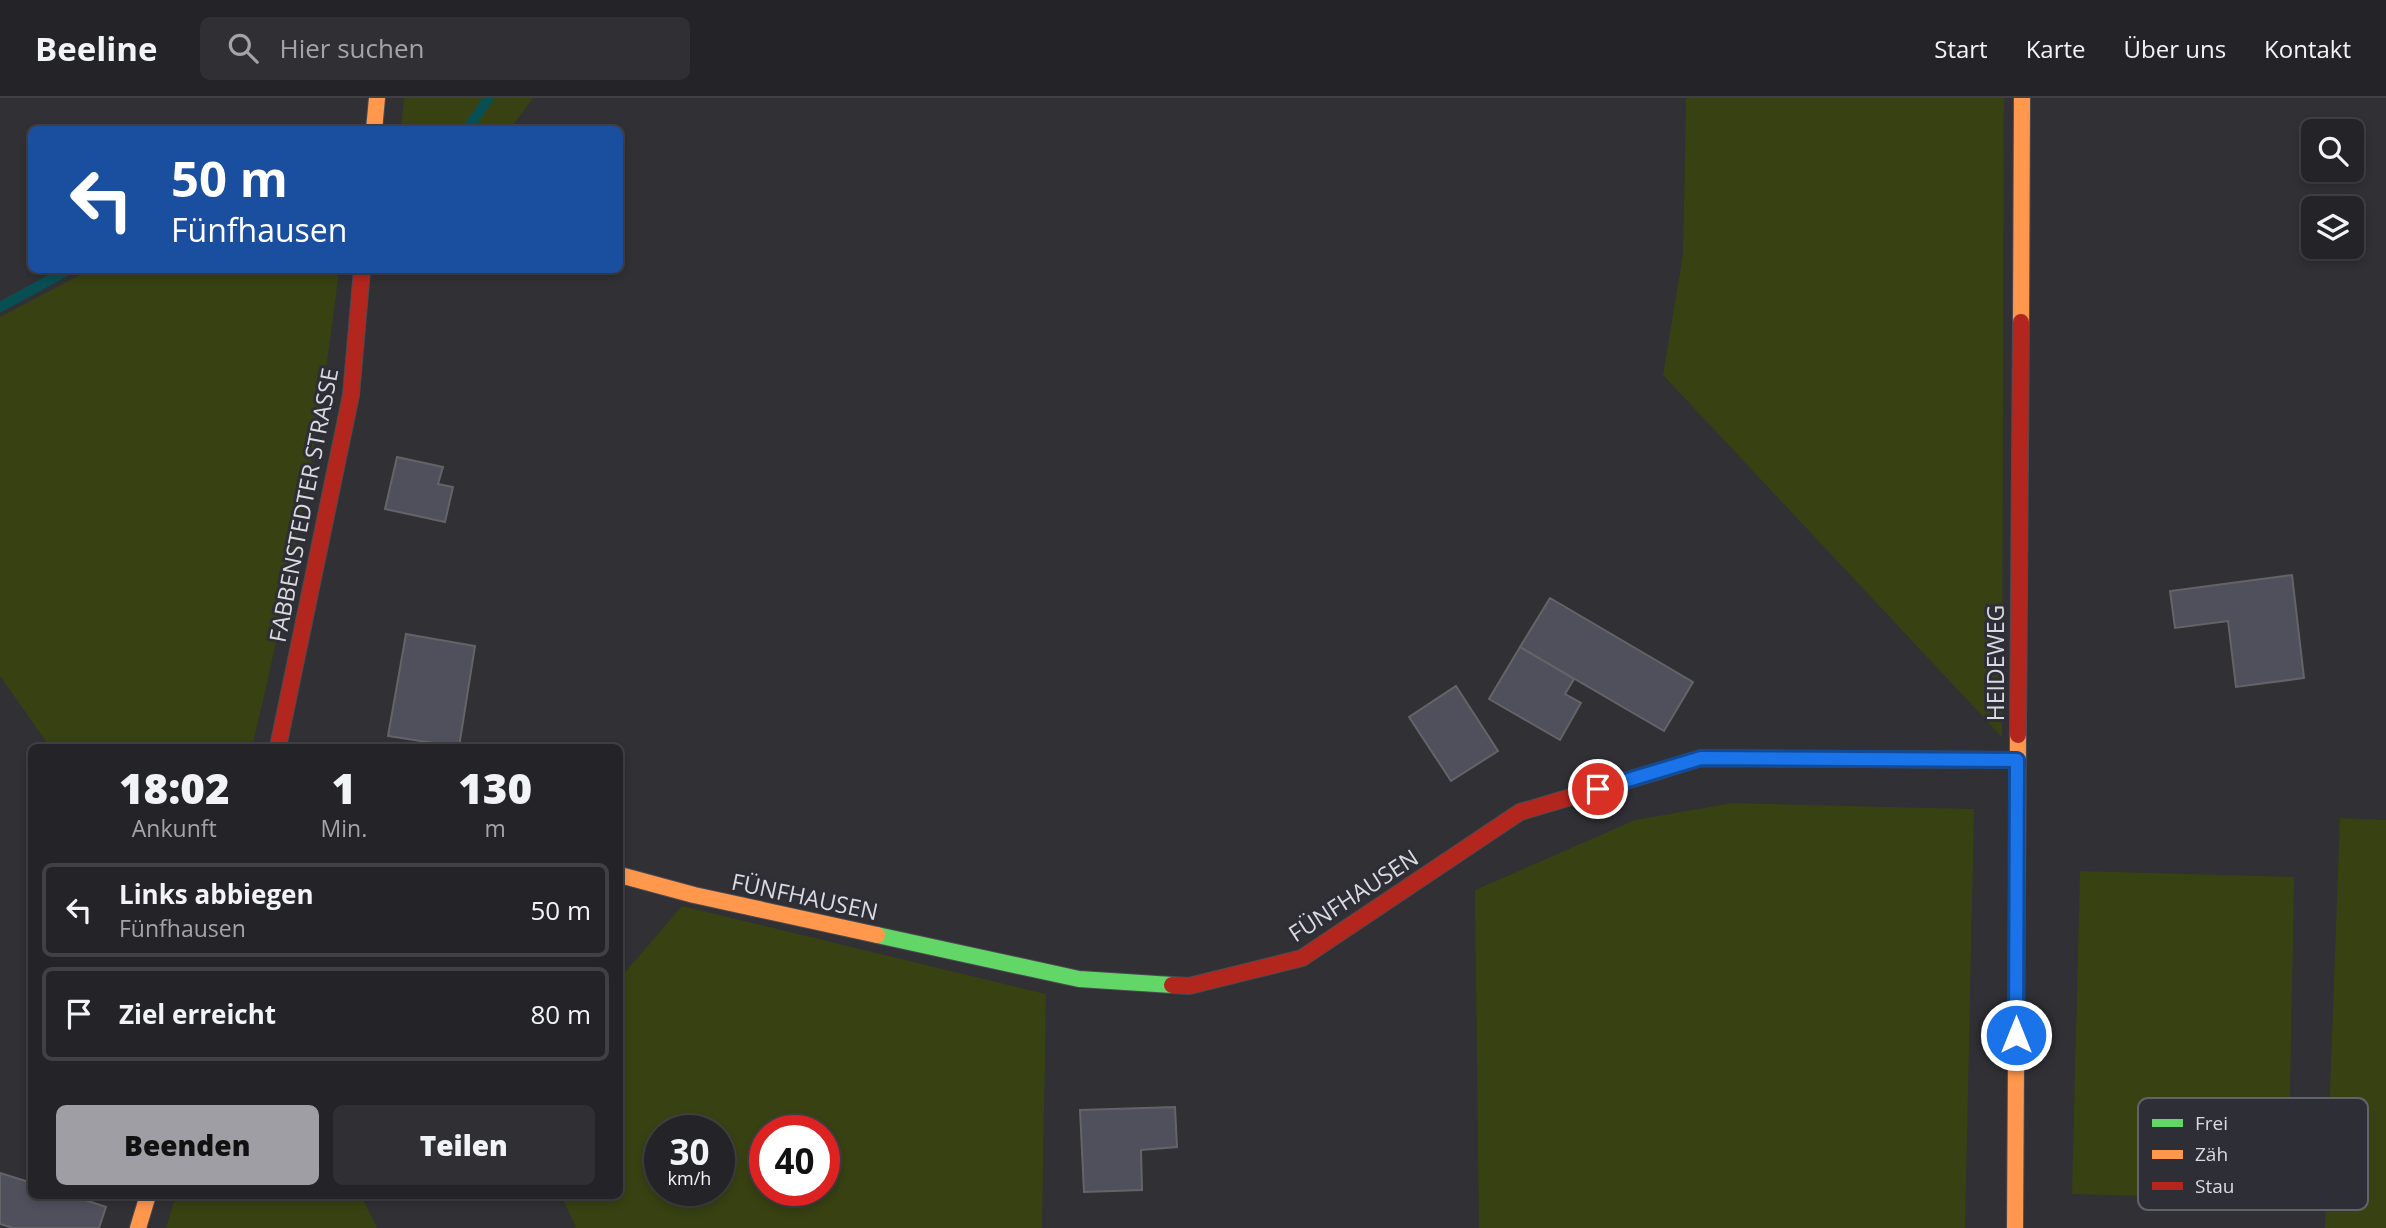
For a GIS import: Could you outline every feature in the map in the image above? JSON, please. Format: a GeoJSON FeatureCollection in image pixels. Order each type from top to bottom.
{"type":"FeatureCollection","features":[{"type":"Feature","properties":{"kind":"street"},"geometry":{"type":"LineString","coordinates":[[374,126],[377,98]]}},
{"type":"Feature","properties":{"kind":"street","name":"HEIDEWEG"},"geometry":{"type":"LineString","coordinates":[[2015,1228],[2022,98]]}},
{"type":"Feature","properties":{"kind":"street","name":"FABBENSTEDTER STRASSE"},"geometry":{"type":"LineString","coordinates":[[279,744],[351,395],[362,273]]}},
{"type":"Feature","properties":{"kind":"street","name":"FÜNFHAUSEN"},"geometry":{"type":"LineString","coordinates":[[623,876],[694,895],[1079,979],[1189,986],[1302,958],[1520,812],[1701,758],[2017,760]]}},
{"type":"Feature","properties":{"kind":"street"},"geometry":{"type":"LineString","coordinates":[[138,1228],[147,1199]]}},
{"type":"Feature","properties":{"kind":"green space"},"geometry":{"type":"Polygon","coordinates":[[[404,98],[533,98],[512,126],[401,126],[404,98]]]}},
{"type":"Feature","properties":{"kind":"green space"},"geometry":{"type":"Polygon","coordinates":[[[1686,98],[2004,98],[2002,737],[1663,375],[1683,254],[1686,98]]]}},
{"type":"Feature","properties":{"kind":"green space"},"geometry":{"type":"Polygon","coordinates":[[[83,273],[339,273],[303,510],[253,744],[48,744],[0,676],[0,317],[83,273]]]}},
{"type":"Feature","properties":{"kind":"green space"},"geometry":{"type":"Polygon","coordinates":[[[1732,803],[1974,809],[1965,1228],[1479,1228],[1475,890],[1635,820],[1732,803]]]}},
{"type":"Feature","properties":{"kind":"green space"},"geometry":{"type":"Polygon","coordinates":[[[2340,818],[2386,820],[2386,1228],[2325,1228],[2326,1210],[2368,1210],[2368,1098],[2330,1098],[2340,818]]]}},
{"type":"Feature","properties":{"kind":"green space"},"geometry":{"type":"Polygon","coordinates":[[[2080,871],[2294,877],[2290,1098],[2138,1098],[2138,1196],[2072,1194],[2080,871]]]}},
{"type":"Feature","properties":{"kind":"green space"},"geometry":{"type":"Polygon","coordinates":[[[682,906],[1046,994],[1042,1228],[576,1228],[563,1199],[623,1199],[623,975],[682,906]]]}},
{"type":"Feature","properties":{"kind":"green space"},"geometry":{"type":"Polygon","coordinates":[[[175,1199],[363,1199],[377,1228],[166,1228],[175,1199]]]}},
{"type":"Feature","properties":{"kind":"building"},"geometry":{"type":"Polygon","coordinates":[[[397,457],[443,467],[438,484],[453,487],[445,522],[385,509],[397,457]]]}},
{"type":"Feature","properties":{"kind":"building"},"geometry":{"type":"Polygon","coordinates":[[[2292,575],[2304,678],[2236,687],[2228,621],[2175,628],[2170,591],[2292,575]]]}},
{"type":"Feature","properties":{"kind":"building"},"geometry":{"type":"Polygon","coordinates":[[[1550,598],[1693,682],[1664,731],[1520,647],[1550,598]]]}},
{"type":"Feature","properties":{"kind":"building"},"geometry":{"type":"Polygon","coordinates":[[[406,634],[475,646],[459,744],[440,744],[388,736],[406,634]]]}},
{"type":"Feature","properties":{"kind":"building"},"geometry":{"type":"Polygon","coordinates":[[[1520,647],[1574,679],[1565,694],[1581,703],[1560,740],[1489,699],[1520,647]]]}},
{"type":"Feature","properties":{"kind":"building"},"geometry":{"type":"Polygon","coordinates":[[[1456,686],[1498,751],[1451,781],[1409,717],[1456,686]]]}},
{"type":"Feature","properties":{"kind":"building"},"geometry":{"type":"Polygon","coordinates":[[[1175,1107],[1177,1147],[1141,1150],[1142,1190],[1084,1192],[1080,1110],[1175,1107]]]}},
{"type":"Feature","properties":{"kind":"building"},"geometry":{"type":"Polygon","coordinates":[[[0,1173],[28,1182],[28,1199],[82,1199],[106,1207],[99,1228],[13,1228],[0,1224],[0,1173]]]}},
{"type":"Feature","properties":{"kind":"waterway"},"geometry":{"type":"LineString","coordinates":[[469,126],[489,98]]}},
{"type":"Feature","properties":{"kind":"waterway"},"geometry":{"type":"LineString","coordinates":[[0,307],[62,273]]}},
{"type":"Feature","properties":{"kind":"traffic: fast"},"geometry":{"type":"LineString","coordinates":[[877,935],[1079,979],[1172,985]]}},
{"type":"Feature","properties":{"kind":"traffic: slow"},"geometry":{"type":"LineString","coordinates":[[374,126],[377,98]]}},
{"type":"Feature","properties":{"kind":"traffic: slow"},"geometry":{"type":"LineString","coordinates":[[2021,322],[2022,98]]}},
{"type":"Feature","properties":{"kind":"traffic: slow"},"geometry":{"type":"LineString","coordinates":[[2015,1228],[2018,735]]}},
{"type":"Feature","properties":{"kind":"traffic: slow"},"geometry":{"type":"LineString","coordinates":[[1662,770],[1701,758],[2017,760]]}},
{"type":"Feature","properties":{"kind":"traffic: slow"},"geometry":{"type":"LineString","coordinates":[[623,876],[694,895],[877,935]]}},
{"type":"Feature","properties":{"kind":"traffic: slow"},"geometry":{"type":"LineString","coordinates":[[138,1228],[147,1199]]}},
{"type":"Feature","properties":{"kind":"traffic: jam"},"geometry":{"type":"LineString","coordinates":[[279,744],[351,395],[362,273]]}},
{"type":"Feature","properties":{"kind":"traffic: jam"},"geometry":{"type":"LineString","coordinates":[[2018,735],[2021,322]]}},
{"type":"Feature","properties":{"kind":"traffic: jam"},"geometry":{"type":"LineString","coordinates":[[1172,985],[1189,986],[1302,958],[1520,812],[1662,770]]}},
{"type":"Feature","properties":{"kind":"route"},"geometry":{"type":"LineString","coordinates":[[1598,789],[1701,758],[2017,760],[2016,1035]]}}]}
